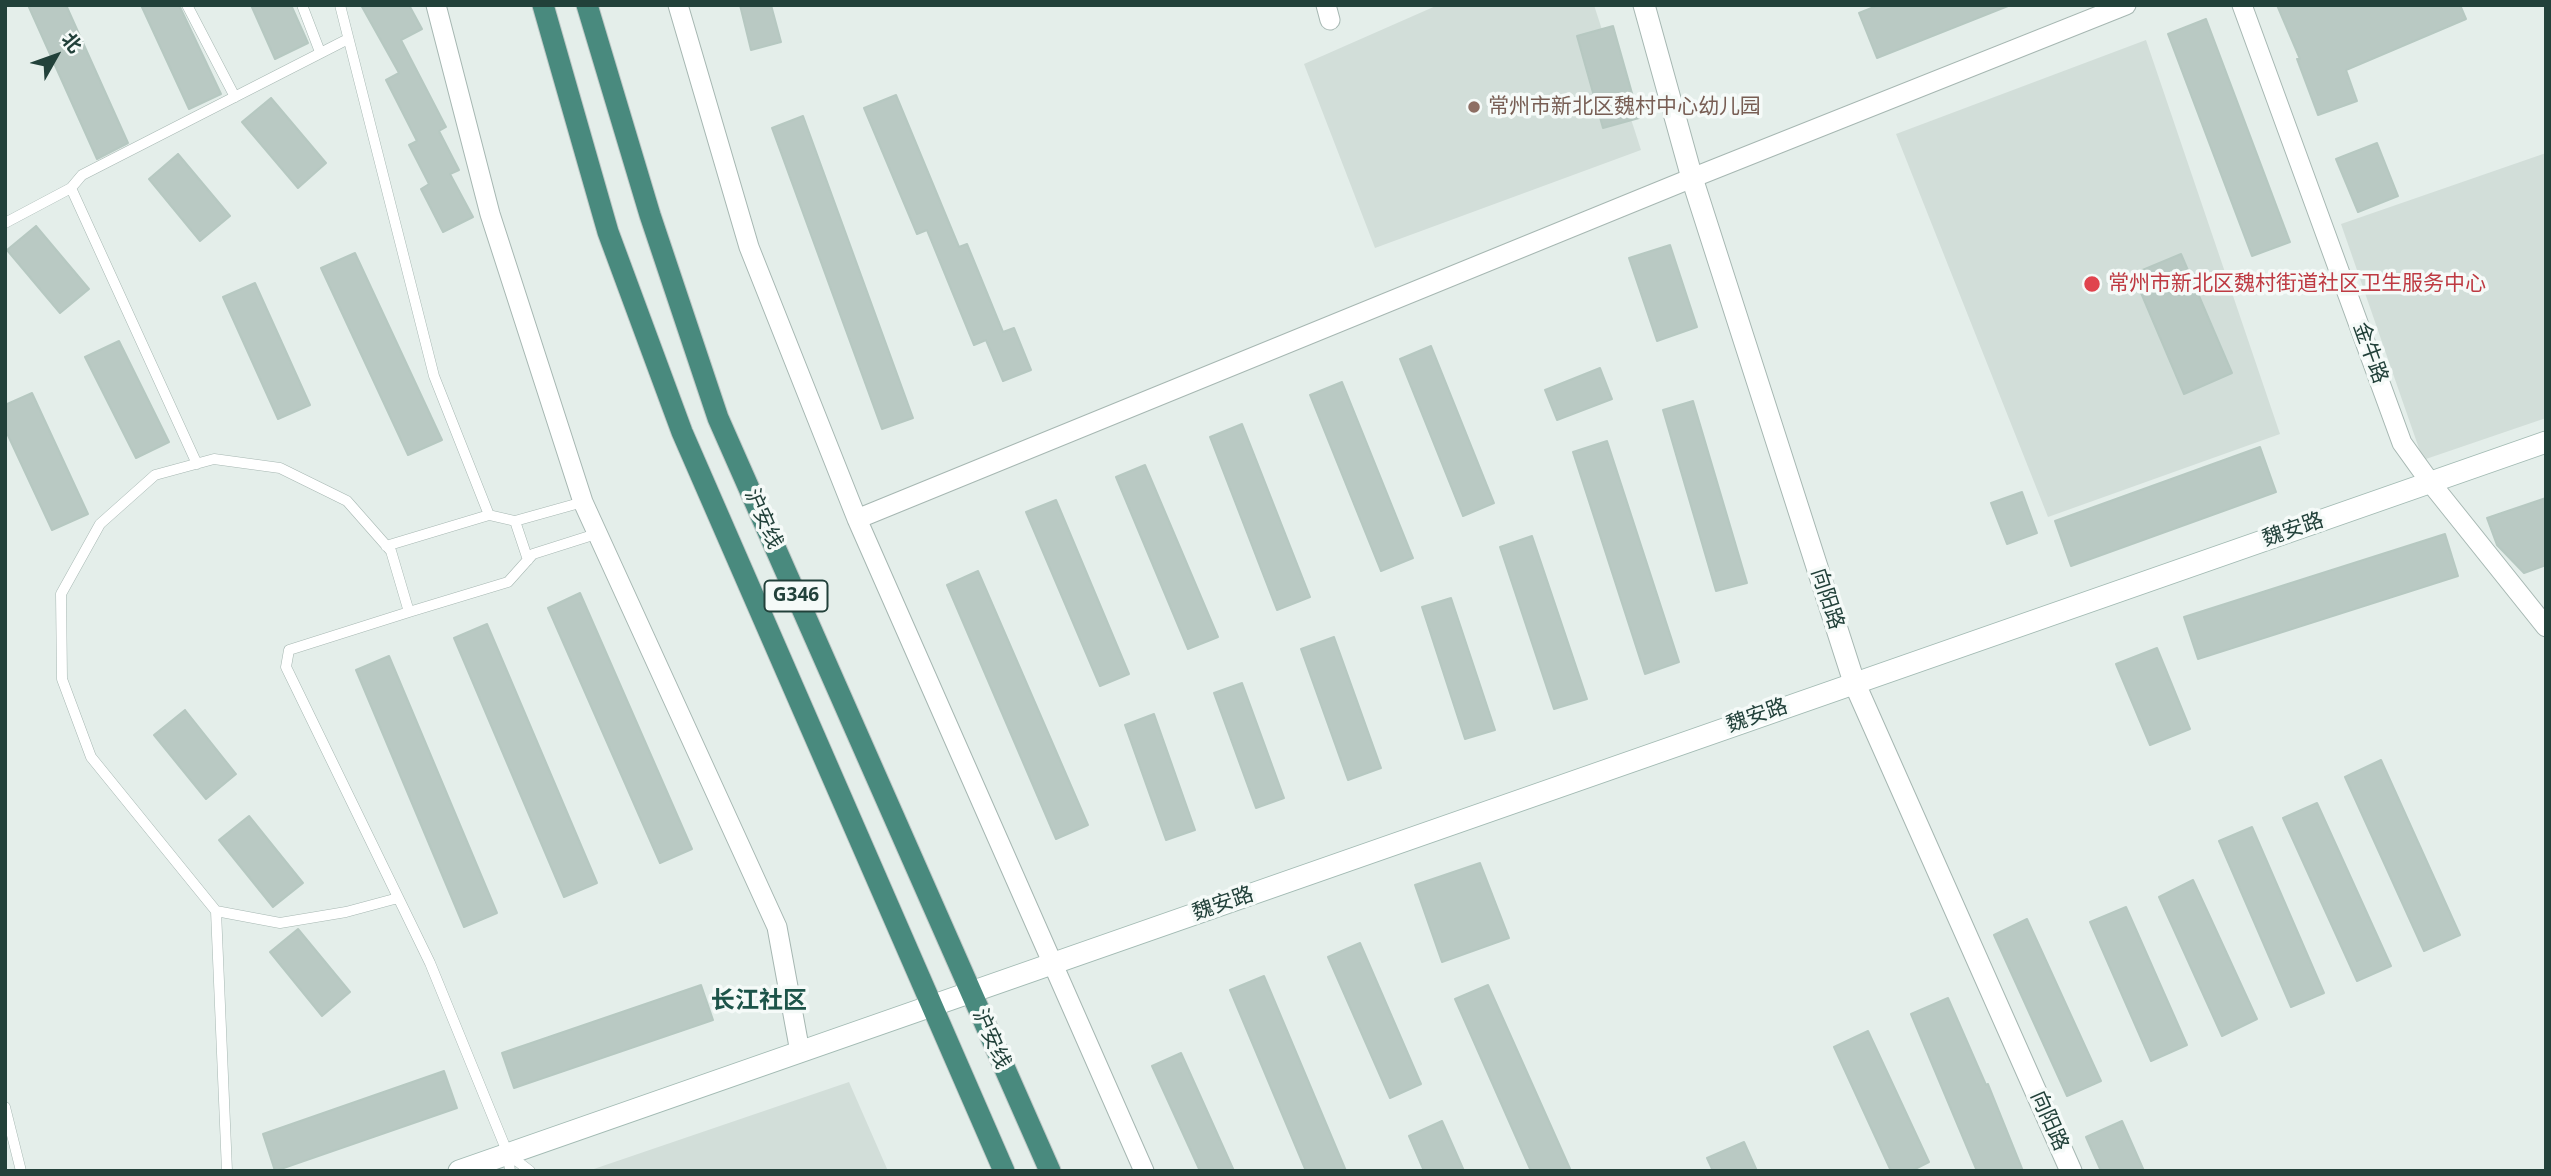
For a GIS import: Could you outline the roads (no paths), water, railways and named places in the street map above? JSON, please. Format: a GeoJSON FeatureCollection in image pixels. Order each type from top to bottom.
{"type":"FeatureCollection","features":[{"type":"Feature","properties":{"kind":"highway","name":"沪安线"},"geometry":{"type":"LineString","coordinates":[[543,5],[608,232],[682,432],[930,1007],[1004,1171]]}},
{"type":"Feature","properties":{"kind":"highway","name":"沪安线"},"geometry":{"type":"LineString","coordinates":[[587,5],[650,215],[718,418],[1050,1171]]}},
{"type":"Feature","properties":{"kind":"main road","name":"向阳路"},"geometry":{"type":"LineString","coordinates":[[1644,5],[1692,178],[1854,682],[2071,1171]]}},
{"type":"Feature","properties":{"kind":"main road","name":"魏安路"},"geometry":{"type":"LineString","coordinates":[[459,1171],[509,1162],[800,1052],[2546,442]]}},
{"type":"Feature","properties":{"kind":"street"},"geometry":{"type":"LineString","coordinates":[[436,5],[490,214],[583,502],[777,928],[800,1052]]}},
{"type":"Feature","properties":{"kind":"street"},"geometry":{"type":"LineString","coordinates":[[678,5],[749,247],[857,519],[1144,1171]]}},
{"type":"Feature","properties":{"kind":"street"},"geometry":{"type":"LineString","coordinates":[[857,519],[1692,178],[2126,5]]}},
{"type":"Feature","properties":{"kind":"street","name":"金牛路"},"geometry":{"type":"LineString","coordinates":[[2242,5],[2402,443],[2546,627]]}},
{"type":"Feature","properties":{"kind":"lane"},"geometry":{"type":"LineString","coordinates":[[187,5],[235,97]]}},
{"type":"Feature","properties":{"kind":"lane"},"geometry":{"type":"LineString","coordinates":[[302,5],[320,52]]}},
{"type":"Feature","properties":{"kind":"lane"},"geometry":{"type":"LineString","coordinates":[[340,5],[434,376],[489,515]]}},
{"type":"Feature","properties":{"kind":"lane"},"geometry":{"type":"LineString","coordinates":[[5,223],[71,188],[82,175],[348,39]]}},
{"type":"Feature","properties":{"kind":"lane"},"geometry":{"type":"LineString","coordinates":[[71,188],[197,464]]}},
{"type":"Feature","properties":{"kind":"lane"},"geometry":{"type":"LineString","coordinates":[[227,1171],[216,911],[148,831],[91,757],[62,679],[61,594],[100,524],[155,475],[214,459],[280,468],[347,501],[391,551],[409,612]]}},
{"type":"Feature","properties":{"kind":"lane"},"geometry":{"type":"LineString","coordinates":[[386,546],[489,515],[515,521],[583,502]]}},
{"type":"Feature","properties":{"kind":"lane"},"geometry":{"type":"LineString","coordinates":[[515,521],[528,559]]}},
{"type":"Feature","properties":{"kind":"lane"},"geometry":{"type":"LineString","coordinates":[[530,1171],[509,1162],[429,963],[286,667],[289,650],[508,582],[533,554],[596,534]]}},
{"type":"Feature","properties":{"kind":"lane"},"geometry":{"type":"LineString","coordinates":[[216,911],[279,922],[346,912],[398,898]]}},
{"type":"Feature","properties":{"kind":"lane"},"geometry":{"type":"LineString","coordinates":[[5,1107],[21,1171]]}},
{"type":"Feature","properties":{"kind":"place","name":"常州市新北区魏村中心幼儿园"},"geometry":{"type":"Point","coordinates":[1474,107]}},
{"type":"Feature","properties":{"kind":"place","name":"常州市新北区魏村街道社区卫生服务中心"},"geometry":{"type":"Point","coordinates":[2092,284]}},
{"type":"Feature","properties":{"kind":"district","name":"长江社区"},"geometry":{"type":"Point","coordinates":[759,1001]}}]}
